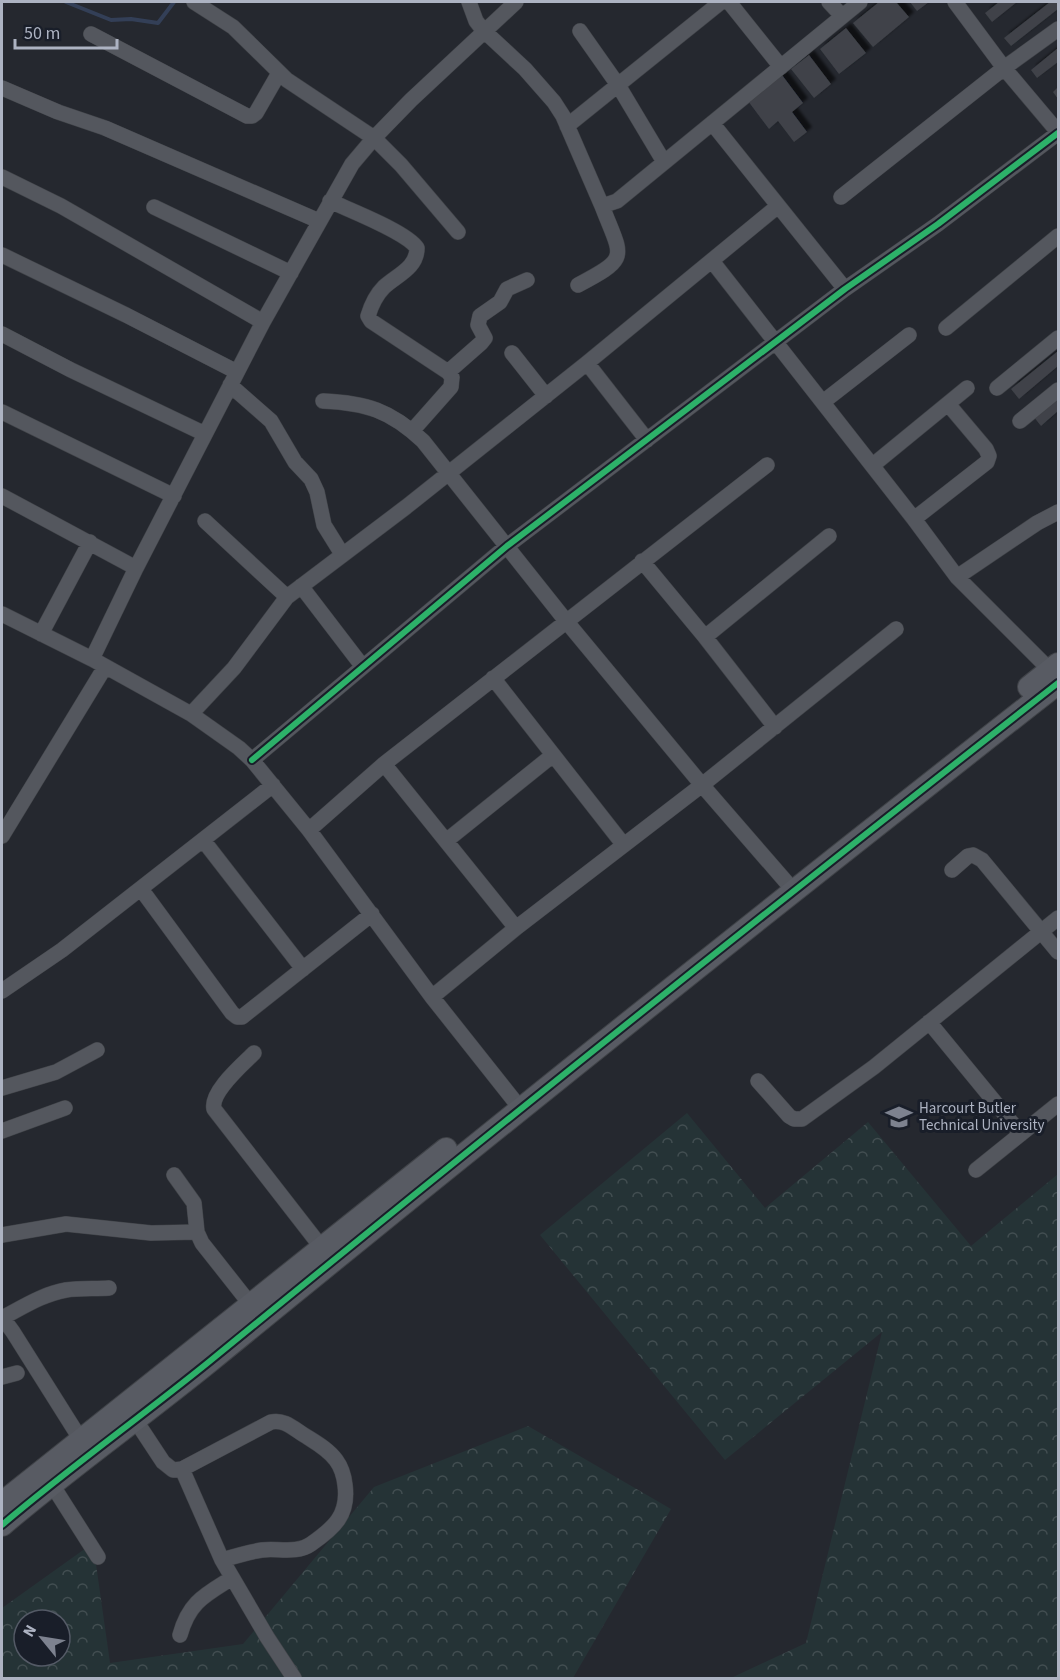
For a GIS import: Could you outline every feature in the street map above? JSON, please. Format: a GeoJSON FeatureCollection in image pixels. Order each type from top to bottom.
{"type":"FeatureCollection","features":[{"type":"Feature","properties":{"kind":"street"},"geometry":{"type":"LineString","coordinates":[[194,2],[233,27],[279,73],[374,138],[401,165],[458,232]]}},
{"type":"Feature","properties":{"kind":"street"},"geometry":{"type":"LineString","coordinates":[[469,2],[483,30],[545,91],[563,116],[602,206],[619,253],[610,268],[578,285]]}},
{"type":"Feature","properties":{"kind":"street"},"geometry":{"type":"LineString","coordinates":[[2,836],[99,663],[136,568],[263,322],[352,164],[374,138],[483,30],[516,2]]}},
{"type":"Feature","properties":{"kind":"street"},"geometry":{"type":"LineString","coordinates":[[567,126],[721,2]]}},
{"type":"Feature","properties":{"kind":"street"},"geometry":{"type":"LineString","coordinates":[[729,2],[781,67]]}},
{"type":"Feature","properties":{"kind":"street"},"geometry":{"type":"LineString","coordinates":[[830,2],[842,16]]}},
{"type":"Feature","properties":{"kind":"street"},"geometry":{"type":"LineString","coordinates":[[602,206],[617,201],[860,2]]}},
{"type":"Feature","properties":{"kind":"street"},"geometry":{"type":"LineString","coordinates":[[252,760],[507,546],[845,289],[938,224],[1059,133],[1004,68],[955,2]]}},
{"type":"Feature","properties":{"kind":"street"},"geometry":{"type":"LineString","coordinates":[[841,197],[1004,68],[1059,29]]}},
{"type":"Feature","properties":{"kind":"street"},"geometry":{"type":"LineString","coordinates":[[580,32],[618,85],[664,162]]}},
{"type":"Feature","properties":{"kind":"street"},"geometry":{"type":"LineString","coordinates":[[91,33],[247,116],[256,113],[279,73]]}},
{"type":"Feature","properties":{"kind":"street"},"geometry":{"type":"LineString","coordinates":[[2,88],[58,112],[105,128],[319,221]]}},
{"type":"Feature","properties":{"kind":"street"},"geometry":{"type":"LineString","coordinates":[[711,123],[845,289]]}},
{"type":"Feature","properties":{"kind":"street"},"geometry":{"type":"LineString","coordinates":[[2,177],[61,206],[263,322]]}},
{"type":"Feature","properties":{"kind":"street"},"geometry":{"type":"LineString","coordinates":[[330,201],[415,244],[417,252],[414,260],[385,286],[368,316],[371,321],[448,372],[452,377],[451,387],[412,431]]}},
{"type":"Feature","properties":{"kind":"street"},"geometry":{"type":"LineString","coordinates":[[191,714],[234,668],[287,597],[546,396],[778,206]]}},
{"type":"Feature","properties":{"kind":"street"},"geometry":{"type":"LineString","coordinates":[[154,207],[291,273]]}},
{"type":"Feature","properties":{"kind":"street"},"geometry":{"type":"LineString","coordinates":[[946,328],[1059,236]]}},
{"type":"Feature","properties":{"kind":"street"},"geometry":{"type":"LineString","coordinates":[[2,255],[126,315],[234,379],[271,421],[295,462],[311,479],[317,492],[324,525],[342,554]]}},
{"type":"Feature","properties":{"kind":"street"},"geometry":{"type":"LineString","coordinates":[[2,1503],[47,1477],[130,1412],[515,1102],[1056,674],[957,577],[873,465],[712,261]]}},
{"type":"Feature","properties":{"kind":"street"},"geometry":{"type":"LineString","coordinates":[[448,372],[482,344],[484,339],[478,325],[480,316],[500,302],[507,289],[526,280]]}},
{"type":"Feature","properties":{"kind":"street"},"geometry":{"type":"LineString","coordinates":[[2,334],[71,370],[205,434]]}},
{"type":"Feature","properties":{"kind":"street"},"geometry":{"type":"LineString","coordinates":[[823,402],[909,335]]}},
{"type":"Feature","properties":{"kind":"street"},"geometry":{"type":"LineString","coordinates":[[997,388],[1059,338]]}},
{"type":"Feature","properties":{"kind":"street"},"geometry":{"type":"LineString","coordinates":[[512,353],[546,396]]}},
{"type":"Feature","properties":{"kind":"street"},"geometry":{"type":"LineString","coordinates":[[587,363],[647,440]]}},
{"type":"Feature","properties":{"kind":"street"},"geometry":{"type":"LineString","coordinates":[[873,465],[967,388]]}},
{"type":"Feature","properties":{"kind":"street"},"geometry":{"type":"LineString","coordinates":[[1020,421],[1059,390]]}},
{"type":"Feature","properties":{"kind":"street"},"geometry":{"type":"LineString","coordinates":[[323,401],[349,402],[371,407],[412,431],[423,441],[566,621],[702,785],[790,886]]}},
{"type":"Feature","properties":{"kind":"street"},"geometry":{"type":"LineString","coordinates":[[914,519],[987,462],[989,456],[986,448],[948,404]]}},
{"type":"Feature","properties":{"kind":"street"},"geometry":{"type":"LineString","coordinates":[[2,412],[174,496]]}},
{"type":"Feature","properties":{"kind":"street"},"geometry":{"type":"LineString","coordinates":[[309,830],[384,764],[767,465]]}},
{"type":"Feature","properties":{"kind":"street"},"geometry":{"type":"LineString","coordinates":[[2,496],[136,568]]}},
{"type":"Feature","properties":{"kind":"street"},"geometry":{"type":"LineString","coordinates":[[957,577],[1037,523],[1059,512]]}},
{"type":"Feature","properties":{"kind":"street"},"geometry":{"type":"LineString","coordinates":[[205,521],[287,597]]}},
{"type":"Feature","properties":{"kind":"street"},"geometry":{"type":"LineString","coordinates":[[705,637],[829,536]]}},
{"type":"Feature","properties":{"kind":"street"},"geometry":{"type":"LineString","coordinates":[[41,634],[90,542]]}},
{"type":"Feature","properties":{"kind":"street"},"geometry":{"type":"LineString","coordinates":[[642,561],[775,727]]}},
{"type":"Feature","properties":{"kind":"street"},"geometry":{"type":"LineString","coordinates":[[301,586],[363,667]]}},
{"type":"Feature","properties":{"kind":"street"},"geometry":{"type":"LineString","coordinates":[[2,614],[99,663],[191,714],[252,760],[309,830],[432,997],[515,1102]]}},
{"type":"Feature","properties":{"kind":"street"},"geometry":{"type":"LineString","coordinates":[[432,997],[516,928],[702,785],[896,629]]}},
{"type":"Feature","properties":{"kind":"street"},"geometry":{"type":"LineString","coordinates":[[493,678],[623,844]]}},
{"type":"Feature","properties":{"kind":"street"},"geometry":{"type":"LineString","coordinates":[[446,840],[553,755]]}},
{"type":"Feature","properties":{"kind":"street"},"geometry":{"type":"LineString","coordinates":[[384,764],[516,928]]}},
{"type":"Feature","properties":{"kind":"street"},"geometry":{"type":"LineString","coordinates":[[2,991],[56,955],[273,785]]}},
{"type":"Feature","properties":{"kind":"street"},"geometry":{"type":"LineString","coordinates":[[203,840],[303,969]]}},
{"type":"Feature","properties":{"kind":"street"},"geometry":{"type":"LineString","coordinates":[[952,870],[968,856],[978,856],[1059,952]]}},
{"type":"Feature","properties":{"kind":"street"},"geometry":{"type":"LineString","coordinates":[[141,889],[237,1017],[242,1017],[372,914]]}},
{"type":"Feature","properties":{"kind":"street"},"geometry":{"type":"LineString","coordinates":[[758,1081],[789,1116],[802,1119],[874,1067],[1059,918]]}},
{"type":"Feature","properties":{"kind":"street"},"geometry":{"type":"LineString","coordinates":[[929,1022],[1021,1134]]}},
{"type":"Feature","properties":{"kind":"street"},"geometry":{"type":"LineString","coordinates":[[2,1088],[56,1072],[97,1050]]}},
{"type":"Feature","properties":{"kind":"street"},"geometry":{"type":"LineString","coordinates":[[254,1053],[218,1092],[213,1103],[214,1108],[322,1248]]}},
{"type":"Feature","properties":{"kind":"street"},"geometry":{"type":"LineString","coordinates":[[976,1170],[1059,1104]]}},
{"type":"Feature","properties":{"kind":"street"},"geometry":{"type":"LineString","coordinates":[[2,1131],[65,1108]]}},
{"type":"Feature","properties":{"kind":"street"},"geometry":{"type":"LineString","coordinates":[[262,1304],[322,1248],[442,1162]]}},
{"type":"Feature","properties":{"kind":"street"},"geometry":{"type":"LineString","coordinates":[[174,1175],[194,1203],[197,1232],[202,1243],[262,1304]]}},
{"type":"Feature","properties":{"kind":"street"},"geometry":{"type":"LineString","coordinates":[[2,1235],[66,1224],[158,1234],[197,1232]]}},
{"type":"Feature","properties":{"kind":"street"},"geometry":{"type":"LineString","coordinates":[[81,1440],[16,1336],[2,1318],[35,1300],[56,1293],[67,1290],[109,1288]]}},
{"type":"Feature","properties":{"kind":"street"},"geometry":{"type":"LineString","coordinates":[[2,1377],[17,1373]]}},
{"type":"Feature","properties":{"kind":"street"},"geometry":{"type":"LineString","coordinates":[[2,1525],[81,1440],[130,1412]]}},
{"type":"Feature","properties":{"kind":"street"},"geometry":{"type":"LineString","coordinates":[[130,1412],[163,1462],[172,1470],[182,1469],[278,1420],[320,1446],[336,1460],[341,1468],[346,1507],[338,1521],[312,1543],[299,1549],[259,1550],[222,1560]]}},
{"type":"Feature","properties":{"kind":"street"},"geometry":{"type":"LineString","coordinates":[[182,1469],[222,1560],[294,1678]]}},
{"type":"Feature","properties":{"kind":"street"},"geometry":{"type":"LineString","coordinates":[[47,1477],[98,1557]]}},
{"type":"Feature","properties":{"kind":"street"},"geometry":{"type":"LineString","coordinates":[[180,1635],[187,1614],[196,1602],[232,1578]]}},
{"type":"Feature","properties":{"kind":"green space"},"geometry":{"type":"Polygon","coordinates":[[[687,1113],[765,1208],[868,1122],[971,1246],[1058,1174],[1058,1678],[731,1678],[806,1643],[882,1332],[725,1460],[540,1235],[687,1113]]]}},
{"type":"Feature","properties":{"kind":"green space"},"geometry":{"type":"Polygon","coordinates":[[[528,1426],[671,1509],[573,1678],[2,1678],[2,1608],[93,1543],[110,1663],[243,1644],[374,1487],[528,1426]]]}},
{"type":"Feature","properties":{"kind":"building"},"geometry":{"type":"Polygon","coordinates":[[[879,2],[896,2],[909,17],[873,47],[853,23],[879,2]]]}},
{"type":"Feature","properties":{"kind":"building"},"geometry":{"type":"Polygon","coordinates":[[[910,2],[929,2],[917,11],[910,2]]]}},
{"type":"Feature","properties":{"kind":"building"},"geometry":{"type":"Polygon","coordinates":[[[999,2],[1017,2],[992,22],[985,13],[999,2]]]}},
{"type":"Feature","properties":{"kind":"building"},"geometry":{"type":"Polygon","coordinates":[[[1050,2],[1058,2],[1058,9],[1011,46],[1004,38],[1050,2]]]}},
{"type":"Feature","properties":{"kind":"building"},"geometry":{"type":"Polygon","coordinates":[[[846,28],[866,53],[839,74],[820,49],[846,28]]]}},
{"type":"Feature","properties":{"kind":"building"},"geometry":{"type":"Polygon","coordinates":[[[1058,48],[1058,62],[1037,78],[1031,70],[1058,48]]]}},
{"type":"Feature","properties":{"kind":"building"},"geometry":{"type":"Polygon","coordinates":[[[809,55],[831,84],[814,98],[791,69],[809,55]]]}},
{"type":"Feature","properties":{"kind":"building"},"geometry":{"type":"Polygon","coordinates":[[[782,75],[803,103],[792,112],[807,132],[794,142],[778,121],[769,129],[748,101],[782,75]]]}},
{"type":"Feature","properties":{"kind":"building"},"geometry":{"type":"Polygon","coordinates":[[[1058,87],[1058,99],[1053,92],[1058,87]]]}},
{"type":"Feature","properties":{"kind":"building"},"geometry":{"type":"Polygon","coordinates":[[[1058,351],[1058,366],[1019,399],[1011,389],[1058,351]]]}},
{"type":"Feature","properties":{"kind":"building"},"geometry":{"type":"Polygon","coordinates":[[[1058,395],[1058,411],[1041,426],[1033,416],[1058,395]]]}},
{"type":"Feature","properties":{"kind":"waterway"},"geometry":{"type":"LineString","coordinates":[[66,2],[111,20],[131,19],[158,23],[174,2]]}},
{"type":"Feature","properties":{"kind":"cycle path"},"geometry":{"type":"LineString","coordinates":[[252,760],[507,546],[845,289],[938,224],[1058,133]]}},
{"type":"Feature","properties":{"kind":"cycle path"},"geometry":{"type":"LineString","coordinates":[[2,1525],[210,1361],[632,1020],[1058,683]]}},
{"type":"Feature","properties":{"kind":"place","name":"Harcourt Butler Technical University"},"geometry":{"type":"Point","coordinates":[899,1117]}}]}
